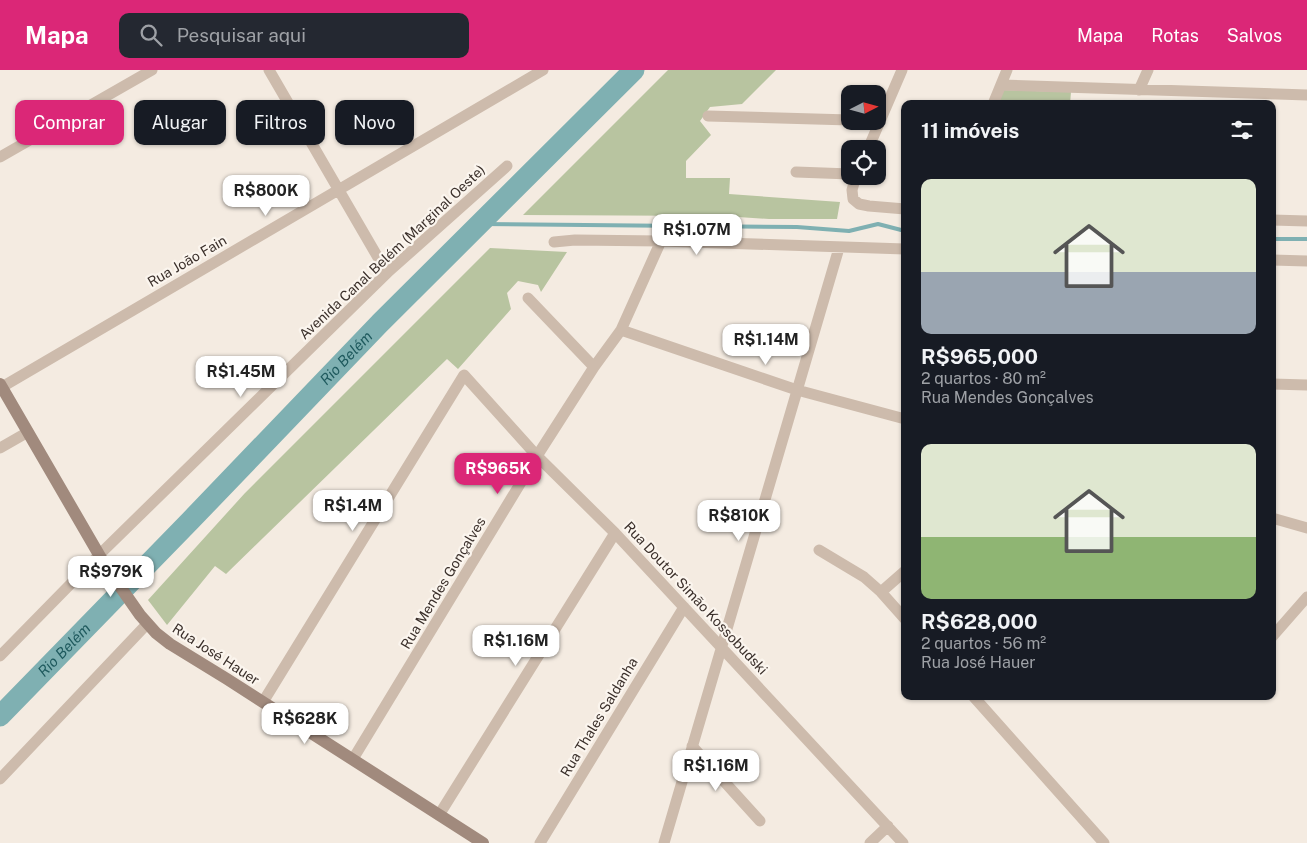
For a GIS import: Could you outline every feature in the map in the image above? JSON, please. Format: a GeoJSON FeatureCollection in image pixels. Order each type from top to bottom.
{"type":"FeatureCollection","features":[{"type":"Feature","properties":{"kind":"main road","name":"Rua José Hauer"},"geometry":{"type":"LineString","coordinates":[[1,386],[102,560],[143,620],[170,644],[354,759],[483,843]]}},
{"type":"Feature","properties":{"kind":"street"},"geometry":{"type":"LineString","coordinates":[[0,157],[152,70]]}},
{"type":"Feature","properties":{"kind":"street"},"geometry":{"type":"LineString","coordinates":[[269,70],[387,273]]}},
{"type":"Feature","properties":{"kind":"street","name":"Rua João Fain"},"geometry":{"type":"LineString","coordinates":[[1,386],[543,70]]}},
{"type":"Feature","properties":{"kind":"street"},"geometry":{"type":"LineString","coordinates":[[886,105],[902,70]]}},
{"type":"Feature","properties":{"kind":"street"},"geometry":{"type":"LineString","coordinates":[[995,100],[1007,70]]}},
{"type":"Feature","properties":{"kind":"street"},"geometry":{"type":"LineString","coordinates":[[1140,90],[1148,70]]}},
{"type":"Feature","properties":{"kind":"street"},"geometry":{"type":"LineString","coordinates":[[1001,85],[1307,95]]}},
{"type":"Feature","properties":{"kind":"street"},"geometry":{"type":"LineString","coordinates":[[708,116],[841,120]]}},
{"type":"Feature","properties":{"kind":"street","name":"Avenida Canal Belém (Marginal Oeste)"},"geometry":{"type":"LineString","coordinates":[[0,656],[102,560],[387,273],[507,166]]}},
{"type":"Feature","properties":{"kind":"street"},"geometry":{"type":"LineString","coordinates":[[796,172],[841,174]]}},
{"type":"Feature","properties":{"kind":"street"},"geometry":{"type":"LineString","coordinates":[[853,185],[853,198],[859,204],[901,209]]}},
{"type":"Feature","properties":{"kind":"street"},"geometry":{"type":"LineString","coordinates":[[1276,220],[1307,221]]}},
{"type":"Feature","properties":{"kind":"street"},"geometry":{"type":"LineString","coordinates":[[554,242],[575,240],[661,241],[901,249]]}},
{"type":"Feature","properties":{"kind":"street","name":"Rua Mendes Gonçalves"},"geometry":{"type":"LineString","coordinates":[[354,759],[537,456],[594,367],[621,330],[661,241]]}},
{"type":"Feature","properties":{"kind":"street"},"geometry":{"type":"LineString","coordinates":[[665,842],[839,248]]}},
{"type":"Feature","properties":{"kind":"street"},"geometry":{"type":"LineString","coordinates":[[1276,260],[1307,261]]}},
{"type":"Feature","properties":{"kind":"street"},"geometry":{"type":"LineString","coordinates":[[528,298],[594,367]]}},
{"type":"Feature","properties":{"kind":"street"},"geometry":{"type":"LineString","coordinates":[[621,330],[797,390],[901,418]]}},
{"type":"Feature","properties":{"kind":"street","name":"Rua Doutor Simão Kossobudski"},"geometry":{"type":"LineString","coordinates":[[263,702],[464,375],[537,456],[615,533],[903,843]]}},
{"type":"Feature","properties":{"kind":"street"},"geometry":{"type":"LineString","coordinates":[[1276,384],[1307,385]]}},
{"type":"Feature","properties":{"kind":"street"},"geometry":{"type":"LineString","coordinates":[[0,448],[28,432]]}},
{"type":"Feature","properties":{"kind":"street"},"geometry":{"type":"LineString","coordinates":[[1276,519],[1307,528]]}},
{"type":"Feature","properties":{"kind":"street"},"geometry":{"type":"LineString","coordinates":[[439,814],[615,533]]}},
{"type":"Feature","properties":{"kind":"street"},"geometry":{"type":"LineString","coordinates":[[819,550],[864,577],[881,592],[901,614]]}},
{"type":"Feature","properties":{"kind":"street"},"geometry":{"type":"LineString","coordinates":[[881,592],[901,575]]}},
{"type":"Feature","properties":{"kind":"street"},"geometry":{"type":"LineString","coordinates":[[1276,633],[1307,598]]}},
{"type":"Feature","properties":{"kind":"street","name":"Rua Thales Saldanha"},"geometry":{"type":"LineString","coordinates":[[540,843],[684,607]]}},
{"type":"Feature","properties":{"kind":"street"},"geometry":{"type":"LineString","coordinates":[[0,779],[143,620]]}},
{"type":"Feature","properties":{"kind":"street"},"geometry":{"type":"LineString","coordinates":[[976,700],[1100,842]]}},
{"type":"Feature","properties":{"kind":"street"},"geometry":{"type":"LineString","coordinates":[[692,746],[760,821]]}},
{"type":"Feature","properties":{"kind":"street"},"geometry":{"type":"LineString","coordinates":[[870,843],[888,826]]}},
{"type":"Feature","properties":{"kind":"green space"},"geometry":{"type":"Polygon","coordinates":[[[668,70],[776,70],[742,104],[710,107],[700,121],[711,135],[686,161],[686,178],[730,178],[729,194],[840,202],[837,219],[769,219],[723,216],[523,215],[668,70]]]}},
{"type":"Feature","properties":{"kind":"green space"},"geometry":{"type":"Polygon","coordinates":[[[1002,90],[1071,92],[1070,100],[998,100],[1002,90]]]}},
{"type":"Feature","properties":{"kind":"green space"},"geometry":{"type":"Polygon","coordinates":[[[490,248],[567,252],[541,292],[538,285],[518,281],[507,293],[511,309],[458,369],[447,359],[226,574],[215,566],[167,625],[148,600],[245,493],[490,248]]]}},
{"type":"Feature","properties":{"kind":"waterway","name":"Rio Belém"},"geometry":{"type":"LineString","coordinates":[[0,716],[380,323],[634,70]]}},
{"type":"Feature","properties":{"kind":"waterway"},"geometry":{"type":"LineString","coordinates":[[479,224],[797,227],[849,231],[878,224],[901,230]]}},
{"type":"Feature","properties":{"kind":"waterway"},"geometry":{"type":"LineString","coordinates":[[1276,239],[1307,239]]}}]}
